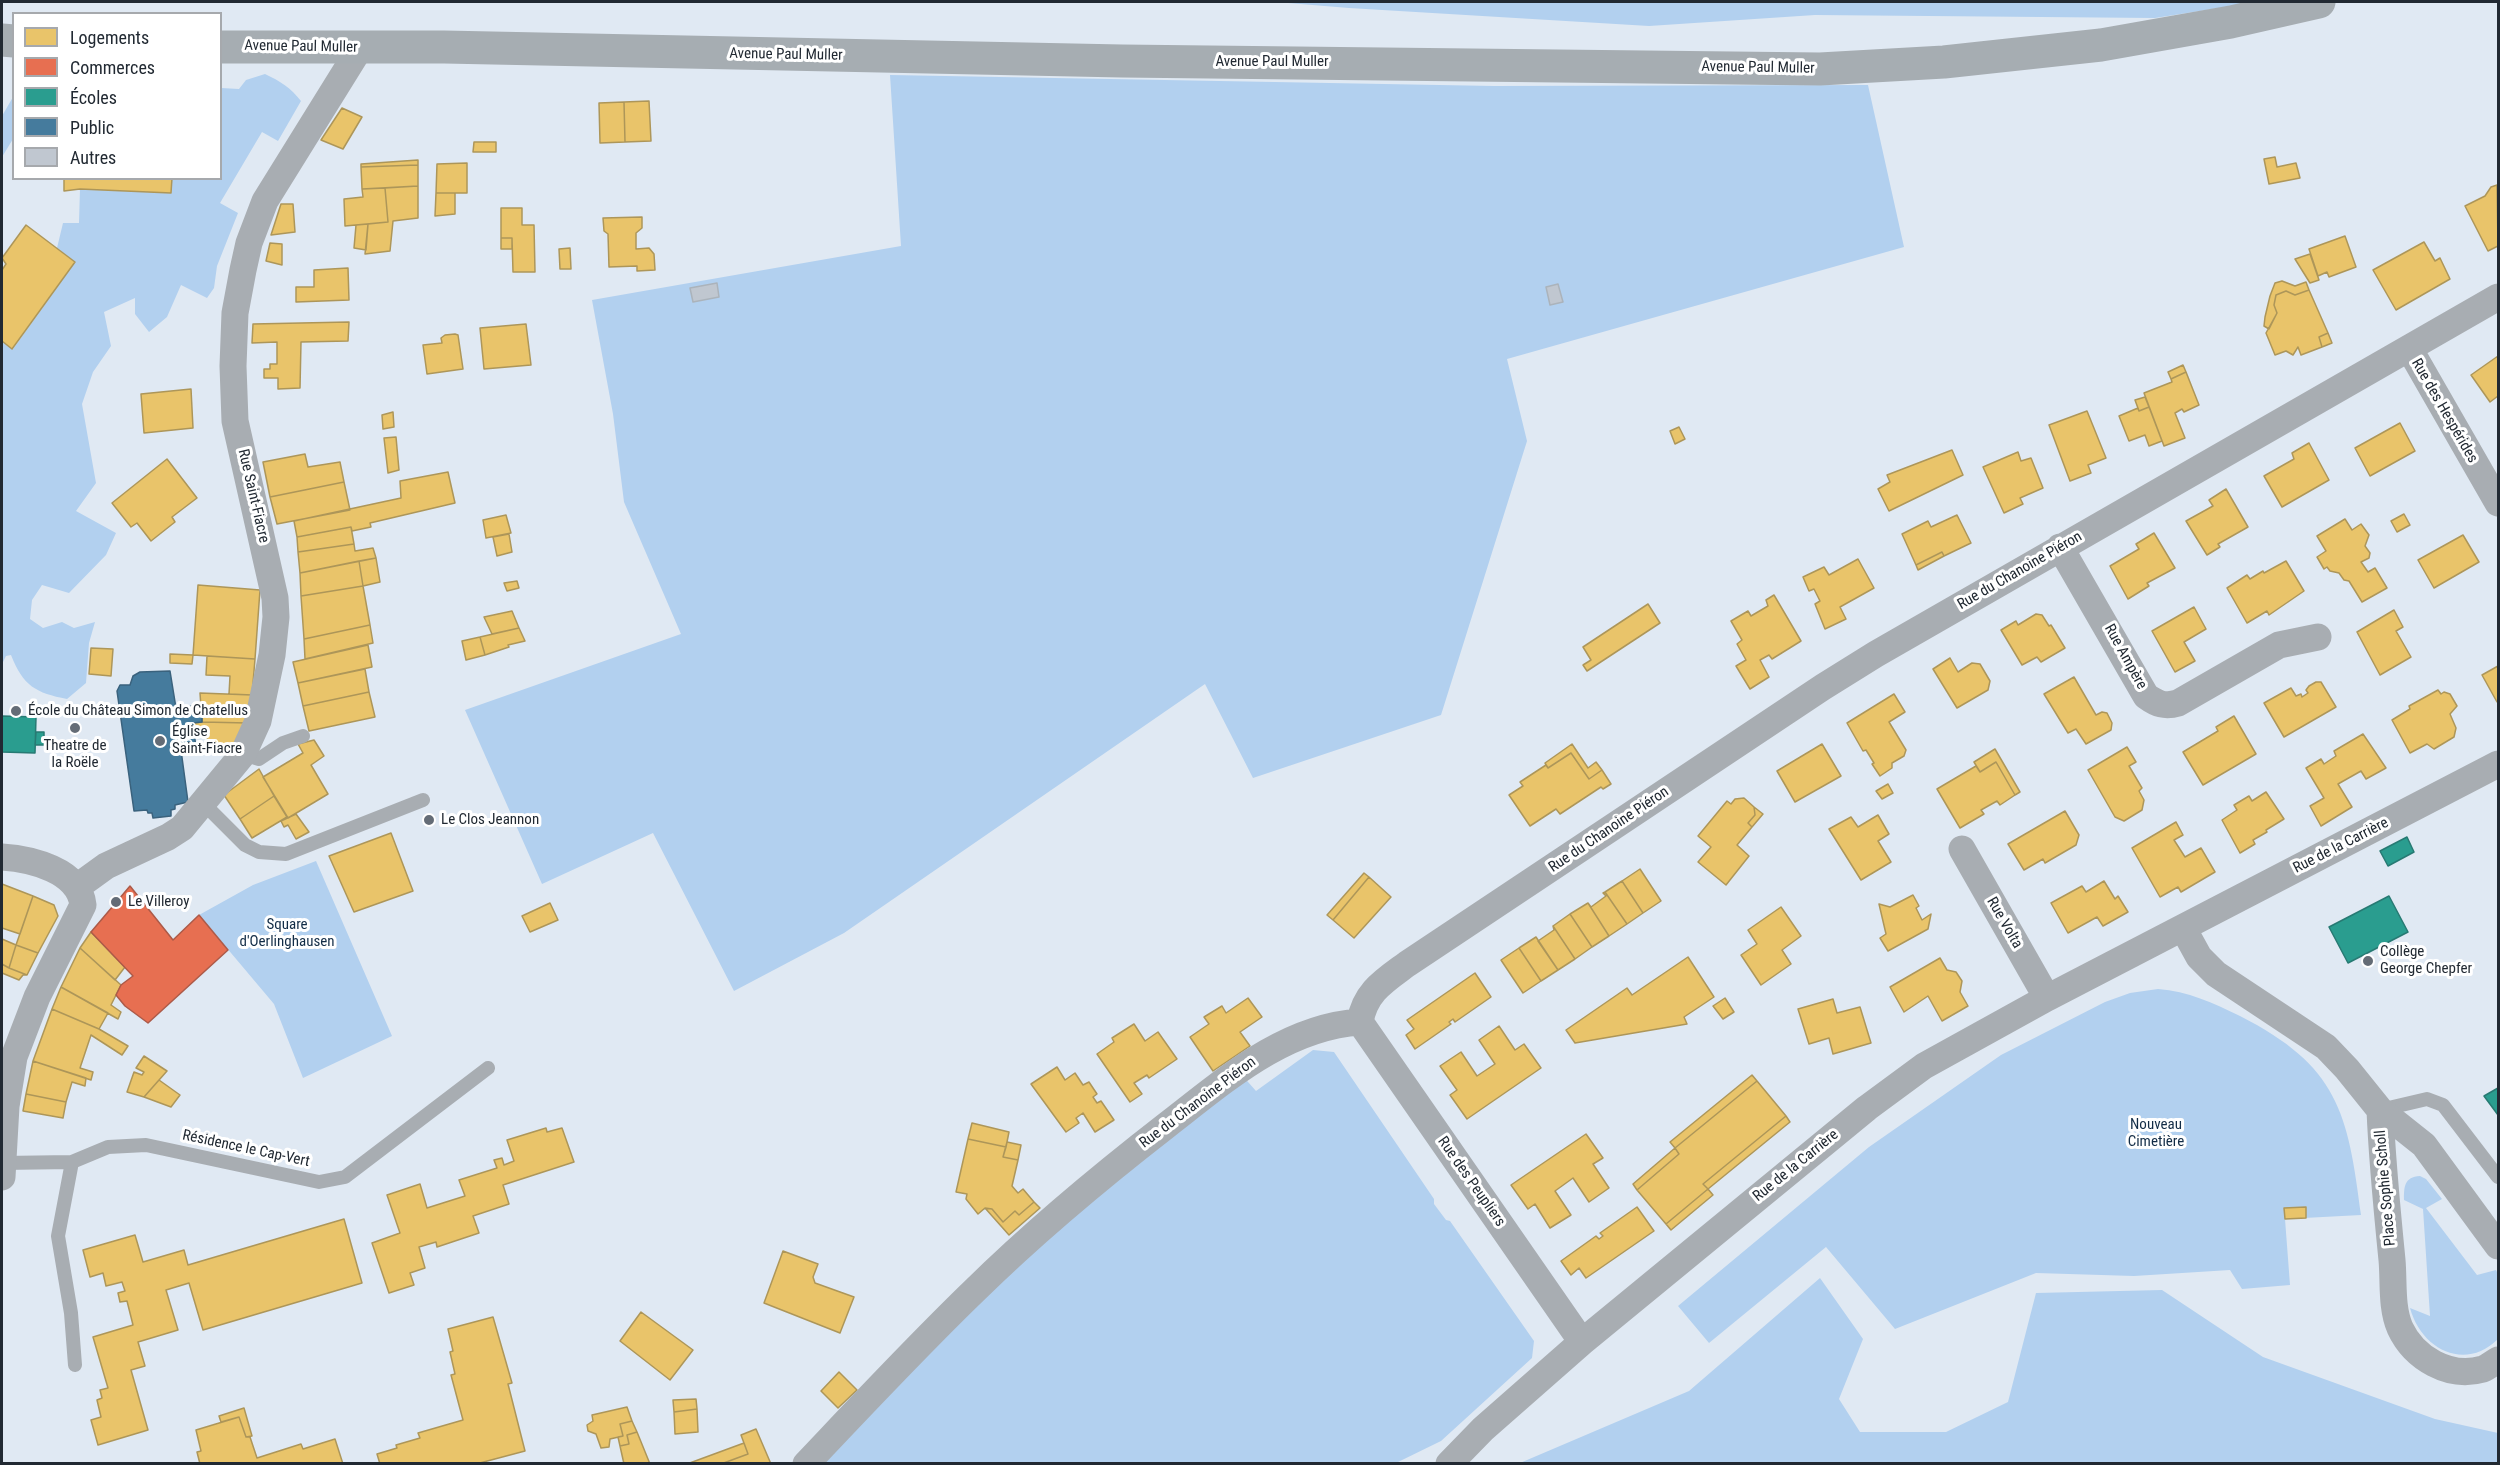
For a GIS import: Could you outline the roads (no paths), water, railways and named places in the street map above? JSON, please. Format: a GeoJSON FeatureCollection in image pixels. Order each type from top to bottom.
{"type":"FeatureCollection","features":[{"type":"Feature","properties":{"kind":"main road","name":"Avenue Paul Muller"},"geometry":{"type":"LineString","coordinates":[[222,46],[444,47],[1051,59],[1820,69],[1944,62],[2101,45],[2231,22],[2319,2]]}},
{"type":"Feature","properties":{"kind":"street","name":"Rue Saint-Fiacre"},"geometry":{"type":"LineString","coordinates":[[77,887],[106,866],[175,832],[188,821],[243,754],[253,735],[272,655],[276,617],[275,597],[235,421],[235,313],[249,243],[261,208],[360,48]]}},
{"type":"Feature","properties":{"kind":"street","name":"Rue du Chanoine Piéron"},"geometry":{"type":"LineString","coordinates":[[806,1464],[975,1290],[1121,1160],[1257,1057],[1325,1027],[1338,1023],[1360,1022],[1363,1006],[1370,996],[1384,981],[1407,964],[1823,687],[2061,547],[2499,297]]}},
{"type":"Feature","properties":{"kind":"street","name":"Rue des Hespérides"},"geometry":{"type":"LineString","coordinates":[[2409,348],[2499,503]]}},
{"type":"Feature","properties":{"kind":"street","name":"Rue Ampère"},"geometry":{"type":"LineString","coordinates":[[2061,547],[2146,696],[2154,702],[2169,706],[2178,703],[2279,645],[2318,636]]}},
{"type":"Feature","properties":{"kind":"street","name":"Rue de la Carrière"},"geometry":{"type":"LineString","coordinates":[[1449,1464],[1483,1430],[1582,1342],[1896,1085],[1953,1048],[2499,764]]}},
{"type":"Feature","properties":{"kind":"street","name":"Rue Volta"},"geometry":{"type":"LineString","coordinates":[[1962,849],[2047,998]]}},
{"type":"Feature","properties":{"kind":"street"},"geometry":{"type":"LineString","coordinates":[[2,857],[24,859],[65,876],[77,887],[83,905],[37,996],[14,1057],[7,1098],[2,1170]]}},
{"type":"Feature","properties":{"kind":"street"},"geometry":{"type":"LineString","coordinates":[[2183,927],[2205,964],[2326,1047],[2380,1110]]}},
{"type":"Feature","properties":{"kind":"street","name":"Rue des Peupliers"},"geometry":{"type":"LineString","coordinates":[[1360,1022],[1582,1342]]}},
{"type":"Feature","properties":{"kind":"street","name":"Place Sophie Scholl"},"geometry":{"type":"LineString","coordinates":[[2380,1110],[2424,1144],[2499,1246]]}},
{"type":"Feature","properties":{"kind":"street","name":"Place Sophie Scholl"},"geometry":{"type":"LineString","coordinates":[[2380,1110],[2382,1165],[2394,1303],[2400,1327],[2415,1352],[2435,1365],[2459,1371],[2483,1369],[2499,1360]]}},
{"type":"Feature","properties":{"kind":"lane"},"geometry":{"type":"LineString","coordinates":[[243,754],[259,759],[283,743],[303,736]]}},
{"type":"Feature","properties":{"kind":"lane"},"geometry":{"type":"LineString","coordinates":[[203,803],[246,844],[259,852],[286,854],[423,800]]}},
{"type":"Feature","properties":{"kind":"lane","name":"Résidence le Cap-Vert"},"geometry":{"type":"LineString","coordinates":[[2,1170],[72,1162],[108,1147],[146,1145],[319,1182],[345,1177],[488,1068]]}},
{"type":"Feature","properties":{"kind":"lane"},"geometry":{"type":"LineString","coordinates":[[2380,1110],[2427,1099],[2443,1105],[2499,1177]]}},
{"type":"Feature","properties":{"kind":"lane"},"geometry":{"type":"LineString","coordinates":[[72,1162],[58,1236],[71,1313],[75,1365]]}},
{"type":"Feature","properties":{"kind":"place","name":"École du Château Simon de Chatellus"},"geometry":{"type":"Point","coordinates":[16,711]}},
{"type":"Feature","properties":{"kind":"place","name":"Theatre de la Roële"},"geometry":{"type":"Point","coordinates":[75,728]}},
{"type":"Feature","properties":{"kind":"place","name":"Église Saint-Fiacre"},"geometry":{"type":"Point","coordinates":[160,741]}},
{"type":"Feature","properties":{"kind":"place","name":"Le Clos Jeannon"},"geometry":{"type":"Point","coordinates":[429,820]}},
{"type":"Feature","properties":{"kind":"place","name":"Le Villeroy"},"geometry":{"type":"Point","coordinates":[116,902]}},
{"type":"Feature","properties":{"kind":"place","name":"Collège George Chepfer"},"geometry":{"type":"Point","coordinates":[2368,961]}},
{"type":"Feature","properties":{"kind":"park label","name":"Square d'Oerlinghausen"},"geometry":{"type":"Point","coordinates":[287,934]}},
{"type":"Feature","properties":{"kind":"park label","name":"Nouveau Cimetière"},"geometry":{"type":"Point","coordinates":[2156,1134]}}]}
